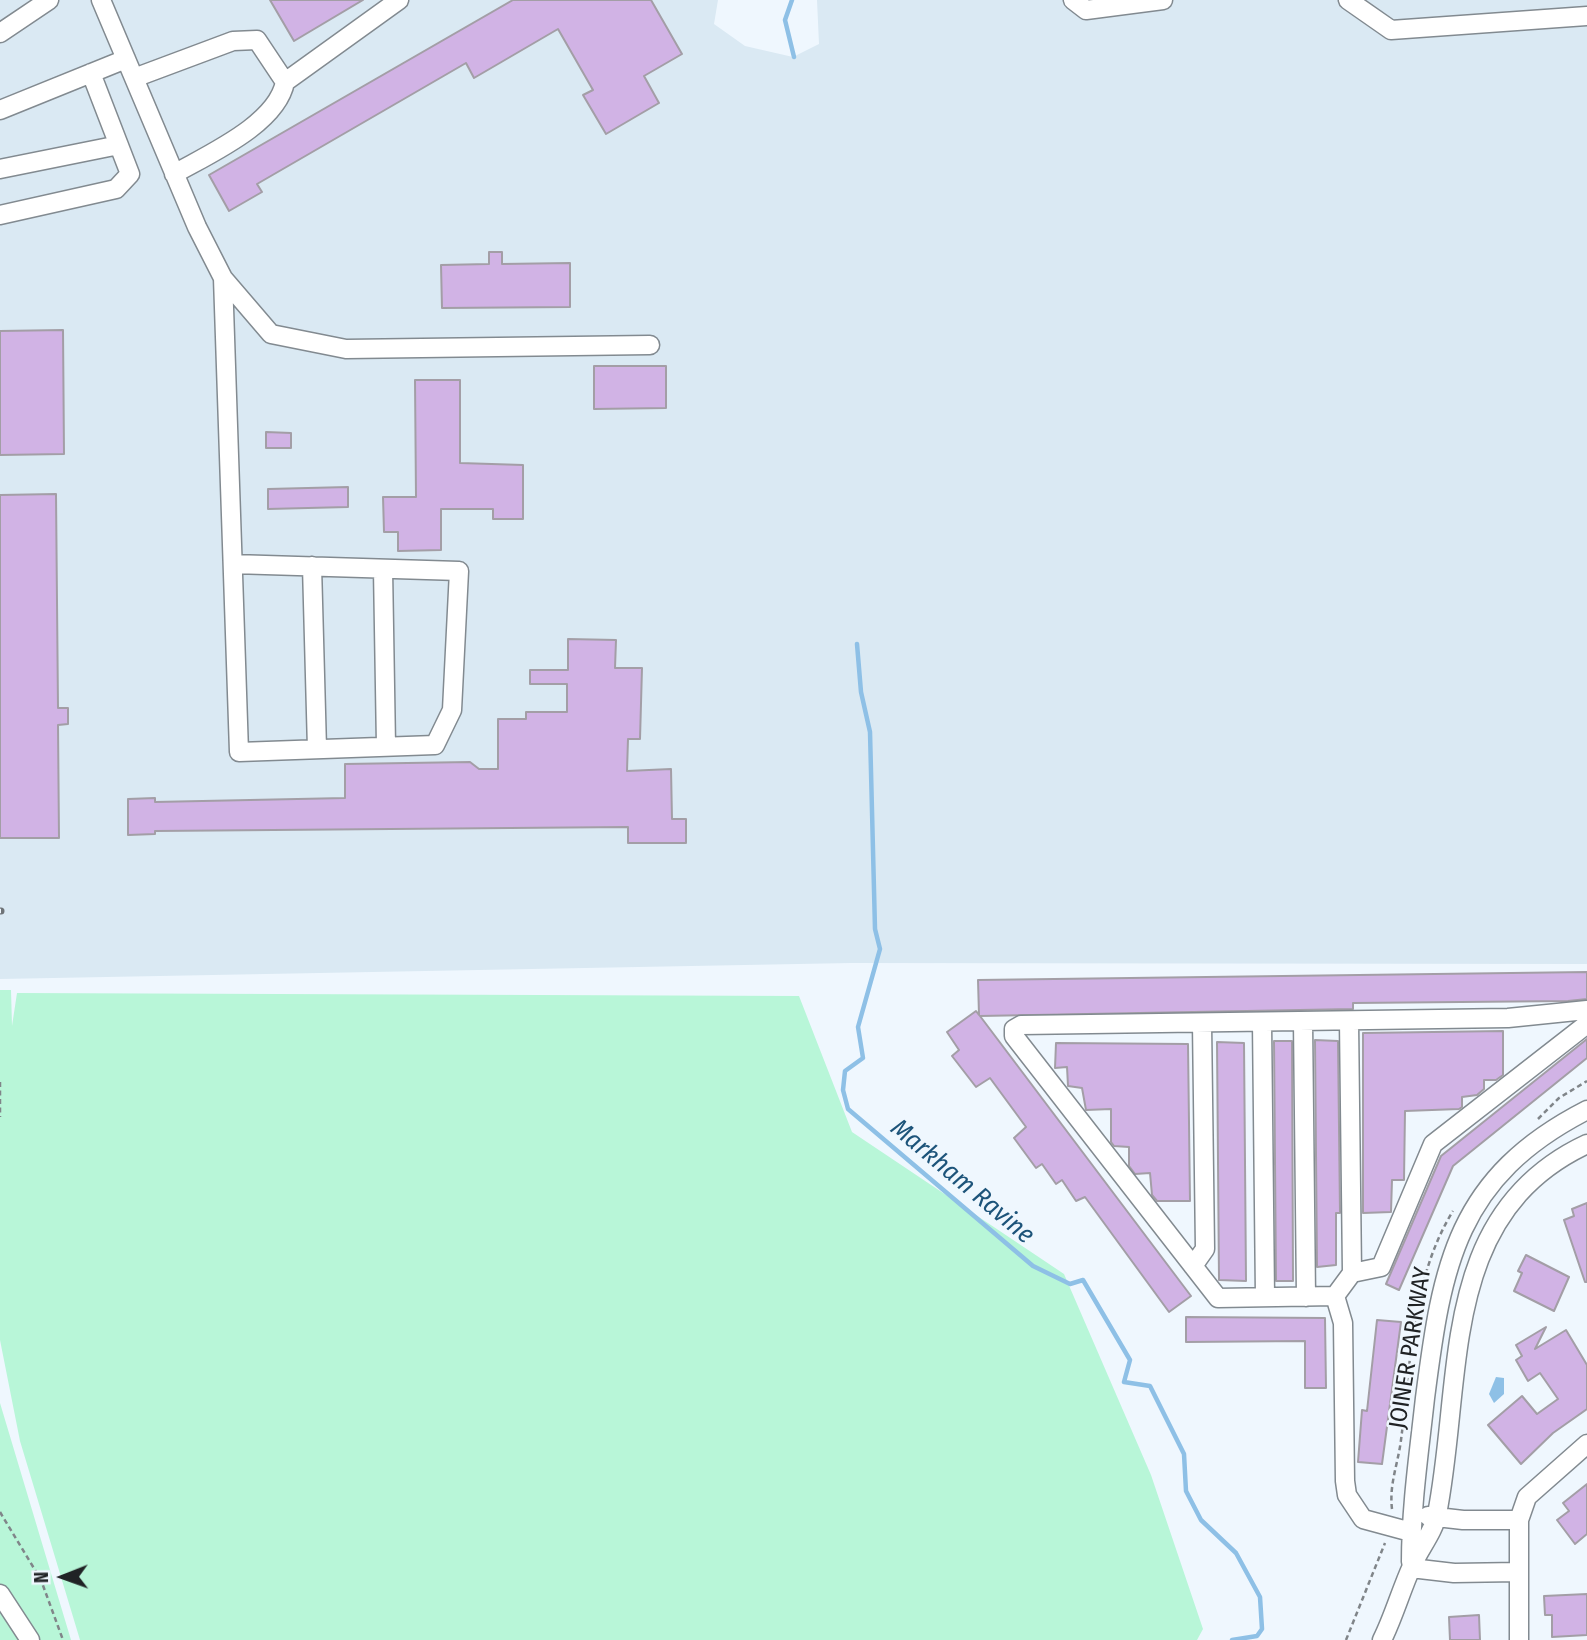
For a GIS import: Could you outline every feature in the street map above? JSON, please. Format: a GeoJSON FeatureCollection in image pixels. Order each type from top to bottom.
{"type":"FeatureCollection","features":[{"type":"Feature","properties":{"kind":"street"},"geometry":{"type":"LineString","coordinates":[[0,33],[49,0]]}},
{"type":"Feature","properties":{"kind":"street"},"geometry":{"type":"LineString","coordinates":[[101,0],[174,174],[223,278],[271,334],[346,349],[650,345]]}},
{"type":"Feature","properties":{"kind":"street"},"geometry":{"type":"LineString","coordinates":[[285,82],[399,0]]}},
{"type":"Feature","properties":{"kind":"street"},"geometry":{"type":"LineString","coordinates":[[1073,0],[1086,10],[1163,0]]}},
{"type":"Feature","properties":{"kind":"street"},"geometry":{"type":"LineString","coordinates":[[1348,0],[1391,30],[1587,16]]}},
{"type":"Feature","properties":{"kind":"street"},"geometry":{"type":"LineString","coordinates":[[134,78],[233,41],[257,40],[285,82],[283,94],[270,111],[243,134],[174,174]]}},
{"type":"Feature","properties":{"kind":"street"},"geometry":{"type":"LineString","coordinates":[[0,110],[126,59]]}},
{"type":"Feature","properties":{"kind":"street"},"geometry":{"type":"LineString","coordinates":[[0,215],[116,189],[130,174],[91,73]]}},
{"type":"Feature","properties":{"kind":"street"},"geometry":{"type":"LineString","coordinates":[[0,169],[118,145]]}},
{"type":"Feature","properties":{"kind":"street"},"geometry":{"type":"LineString","coordinates":[[223,278],[239,752],[435,746],[452,710],[459,571],[233,564]]}},
{"type":"Feature","properties":{"kind":"street"},"geometry":{"type":"LineString","coordinates":[[312,566],[317,749]]}},
{"type":"Feature","properties":{"kind":"street"},"geometry":{"type":"LineString","coordinates":[[383,569],[386,747]]}},
{"type":"Feature","properties":{"kind":"street"},"geometry":{"type":"LineString","coordinates":[[1335,1296],[1218,1298],[1014,1036],[1014,1029],[1021,1026],[1508,1018],[1587,1010]]}},
{"type":"Feature","properties":{"kind":"street"},"geometry":{"type":"LineString","coordinates":[[1303,1021],[1306,1297]]}},
{"type":"Feature","properties":{"kind":"street"},"geometry":{"type":"LineString","coordinates":[[1335,1296],[1352,1273],[1349,1021]]}},
{"type":"Feature","properties":{"kind":"street"},"geometry":{"type":"LineString","coordinates":[[1262,1022],[1265,1297]]}},
{"type":"Feature","properties":{"kind":"street"},"geometry":{"type":"LineString","coordinates":[[1193,1266],[1205,1249],[1202,1023]]}},
{"type":"Feature","properties":{"kind":"street"},"geometry":{"type":"LineString","coordinates":[[1352,1273],[1381,1267],[1433,1144],[1587,1024]]}},
{"type":"Feature","properties":{"kind":"street","name":"JOINER PARKWAY"},"geometry":{"type":"LineString","coordinates":[[1411,1568],[1411,1513],[1436,1317],[1446,1270],[1461,1231],[1479,1200],[1508,1165],[1533,1143],[1587,1110]]}},
{"type":"Feature","properties":{"kind":"street","name":"JOINER PARKWAY"},"geometry":{"type":"LineString","coordinates":[[1382,1640],[1404,1592],[1411,1568],[1437,1517],[1461,1323],[1471,1278],[1485,1242],[1502,1214],[1550,1165],[1587,1144]]}},
{"type":"Feature","properties":{"kind":"street"},"geometry":{"type":"LineString","coordinates":[[1335,1296],[1343,1324],[1347,1495],[1363,1519],[1411,1532]]}},
{"type":"Feature","properties":{"kind":"street"},"geometry":{"type":"LineString","coordinates":[[1519,1640],[1519,1520],[1527,1497],[1587,1444]]}},
{"type":"Feature","properties":{"kind":"street"},"geometry":{"type":"LineString","coordinates":[[1411,1513],[1437,1517],[1519,1520]]}},
{"type":"Feature","properties":{"kind":"street"},"geometry":{"type":"LineString","coordinates":[[1411,1568],[1454,1573],[1518,1572]]}},
{"type":"Feature","properties":{"kind":"street"},"geometry":{"type":"LineString","coordinates":[[2,1600],[30,1640]]}},
{"type":"Feature","properties":{"kind":"path"},"geometry":{"type":"LineString","coordinates":[[0,1082],[0,1116]]}},
{"type":"Feature","properties":{"kind":"path"},"geometry":{"type":"LineString","coordinates":[[1346,1640],[1381,1560],[1392,1507],[1390,1485],[1398,1460]]}},
{"type":"Feature","properties":{"kind":"path"},"geometry":{"type":"LineString","coordinates":[[0,1513],[41,1580],[63,1640]]}},
{"type":"Feature","properties":{"kind":"shaded area"},"geometry":{"type":"Polygon","coordinates":[[[0,0],[718,0],[714,24],[745,46],[793,57],[819,44],[817,0],[1587,0],[1587,964],[851,963],[0,979],[0,0]]]}},
{"type":"Feature","properties":{"kind":"green space"},"geometry":{"type":"Polygon","coordinates":[[[0,990],[11,990],[12,1026],[17,993],[799,996],[852,1132],[1064,1274],[1151,1475],[1203,1629],[1197,1640],[80,1640],[20,1441],[0,1340],[0,990]]]}},
{"type":"Feature","properties":{"kind":"green space"},"geometry":{"type":"Polygon","coordinates":[[[0,1403],[71,1640],[0,1640],[0,1403]]]}},
{"type":"Feature","properties":{"kind":"water"},"geometry":{"type":"Polygon","coordinates":[[[1496,1377],[1504,1378],[1504,1394],[1494,1403],[1489,1394],[1496,1377]]]}},
{"type":"Feature","properties":{"kind":"building"},"geometry":{"type":"Polygon","coordinates":[[[270,0],[363,0],[294,41],[270,0]]]}},
{"type":"Feature","properties":{"kind":"building"},"geometry":{"type":"Polygon","coordinates":[[[513,0],[651,0],[682,54],[644,76],[659,103],[606,134],[583,95],[593,90],[558,29],[474,78],[466,63],[257,184],[262,192],[229,211],[209,175],[513,0]]]}},
{"type":"Feature","properties":{"kind":"building"},"geometry":{"type":"Polygon","coordinates":[[[489,252],[502,252],[502,264],[570,263],[570,307],[442,308],[441,265],[489,264],[489,252]]]}},
{"type":"Feature","properties":{"kind":"building"},"geometry":{"type":"Polygon","coordinates":[[[63,330],[64,454],[0,455],[0,331],[63,330]]]}},
{"type":"Feature","properties":{"kind":"building"},"geometry":{"type":"Polygon","coordinates":[[[594,366],[666,366],[666,408],[594,409],[594,366]]]}},
{"type":"Feature","properties":{"kind":"building"},"geometry":{"type":"Polygon","coordinates":[[[415,380],[460,380],[460,463],[523,465],[523,519],[493,519],[493,509],[441,509],[441,550],[398,551],[398,532],[384,532],[383,497],[416,497],[415,380]]]}},
{"type":"Feature","properties":{"kind":"building"},"geometry":{"type":"Polygon","coordinates":[[[266,432],[291,433],[291,448],[266,448],[266,432]]]}},
{"type":"Feature","properties":{"kind":"building"},"geometry":{"type":"Polygon","coordinates":[[[348,487],[348,507],[268,509],[268,489],[348,487]]]}},
{"type":"Feature","properties":{"kind":"building"},"geometry":{"type":"Polygon","coordinates":[[[56,494],[58,708],[68,708],[68,724],[58,725],[59,838],[0,838],[0,495],[56,494]]]}},
{"type":"Feature","properties":{"kind":"building"},"geometry":{"type":"Polygon","coordinates":[[[568,639],[616,640],[615,668],[642,668],[640,739],[628,739],[627,771],[671,769],[672,819],[686,819],[686,843],[628,843],[628,827],[155,831],[155,834],[128,835],[128,799],[155,798],[155,802],[345,798],[345,764],[470,762],[479,769],[498,769],[498,719],[526,719],[526,712],[567,712],[567,684],[530,684],[530,670],[568,670],[568,639]]]}},
{"type":"Feature","properties":{"kind":"building"},"geometry":{"type":"Polygon","coordinates":[[[1587,972],[1587,999],[1568,1001],[1353,1003],[1353,1009],[980,1016],[1191,1296],[1169,1312],[1085,1197],[1076,1201],[1062,1180],[1056,1184],[1042,1164],[1036,1168],[1014,1138],[1026,1127],[990,1078],[976,1087],[952,1056],[959,1050],[947,1032],[976,1011],[979,1015],[978,980],[1587,972]]]}},
{"type":"Feature","properties":{"kind":"building"},"geometry":{"type":"Polygon","coordinates":[[[1503,1031],[1503,1075],[1496,1080],[1484,1080],[1484,1089],[1477,1095],[1462,1097],[1462,1107],[1459,1109],[1405,1111],[1404,1180],[1392,1180],[1391,1212],[1363,1213],[1363,1033],[1503,1031]]]}},
{"type":"Feature","properties":{"kind":"building"},"geometry":{"type":"Polygon","coordinates":[[[1587,1039],[1587,1058],[1453,1166],[1399,1290],[1386,1284],[1441,1156],[1587,1039]]]}},
{"type":"Feature","properties":{"kind":"building"},"geometry":{"type":"Polygon","coordinates":[[[1315,1040],[1338,1041],[1340,1213],[1336,1213],[1336,1265],[1317,1267],[1315,1040]]]}},
{"type":"Feature","properties":{"kind":"building"},"geometry":{"type":"Polygon","coordinates":[[[1274,1041],[1292,1041],[1293,1281],[1276,1281],[1274,1041]]]}},
{"type":"Feature","properties":{"kind":"building"},"geometry":{"type":"Polygon","coordinates":[[[1217,1042],[1244,1043],[1246,1281],[1219,1280],[1217,1042]]]}},
{"type":"Feature","properties":{"kind":"building"},"geometry":{"type":"Polygon","coordinates":[[[1056,1043],[1188,1044],[1190,1201],[1157,1201],[1152,1195],[1150,1173],[1135,1174],[1129,1166],[1129,1147],[1114,1146],[1111,1142],[1111,1109],[1086,1110],[1082,1088],[1068,1086],[1067,1067],[1055,1068],[1056,1043]]]}},
{"type":"Feature","properties":{"kind":"building"},"geometry":{"type":"Polygon","coordinates":[[[1587,1203],[1585,1282],[1564,1220],[1574,1216],[1572,1209],[1587,1203]]]}},
{"type":"Feature","properties":{"kind":"building"},"geometry":{"type":"Polygon","coordinates":[[[1526,1255],[1569,1277],[1554,1311],[1514,1291],[1522,1273],[1518,1271],[1526,1255]]]}},
{"type":"Feature","properties":{"kind":"building"},"geometry":{"type":"Polygon","coordinates":[[[1186,1317],[1325,1318],[1326,1388],[1305,1388],[1305,1341],[1186,1342],[1186,1317]]]}},
{"type":"Feature","properties":{"kind":"building"},"geometry":{"type":"Polygon","coordinates":[[[1377,1320],[1401,1322],[1382,1464],[1358,1462],[1362,1410],[1367,1411],[1377,1320]]]}},
{"type":"Feature","properties":{"kind":"building"},"geometry":{"type":"Polygon","coordinates":[[[1546,1327],[1535,1349],[1566,1330],[1587,1365],[1587,1409],[1553,1433],[1521,1464],[1488,1425],[1522,1396],[1537,1414],[1558,1399],[1540,1373],[1528,1381],[1516,1360],[1522,1356],[1516,1345],[1546,1327]]]}},
{"type":"Feature","properties":{"kind":"building"},"geometry":{"type":"Polygon","coordinates":[[[1587,1484],[1587,1534],[1575,1544],[1557,1520],[1569,1511],[1563,1503],[1587,1484]]]}},
{"type":"Feature","properties":{"kind":"building"},"geometry":{"type":"Polygon","coordinates":[[[1587,1594],[1587,1635],[1552,1637],[1552,1615],[1545,1615],[1544,1596],[1587,1594]]]}},
{"type":"Feature","properties":{"kind":"building"},"geometry":{"type":"Polygon","coordinates":[[[1479,1615],[1480,1640],[1450,1640],[1449,1617],[1479,1615]]]}},
{"type":"Feature","properties":{"kind":"waterway","name":"Markham Ravine"},"geometry":{"type":"LineString","coordinates":[[792,0],[785,20],[794,57]]}},
{"type":"Feature","properties":{"kind":"waterway","name":"Markham Ravine"},"geometry":{"type":"LineString","coordinates":[[857,644],[861,692],[870,732],[875,929],[880,949],[858,1027],[863,1058],[845,1071],[843,1090],[848,1109],[1033,1266],[1070,1284],[1083,1280],[1130,1360],[1124,1382],[1150,1386],[1184,1454],[1186,1491],[1201,1520],[1236,1553],[1260,1597],[1262,1629],[1257,1636],[1232,1640]]}}]}
